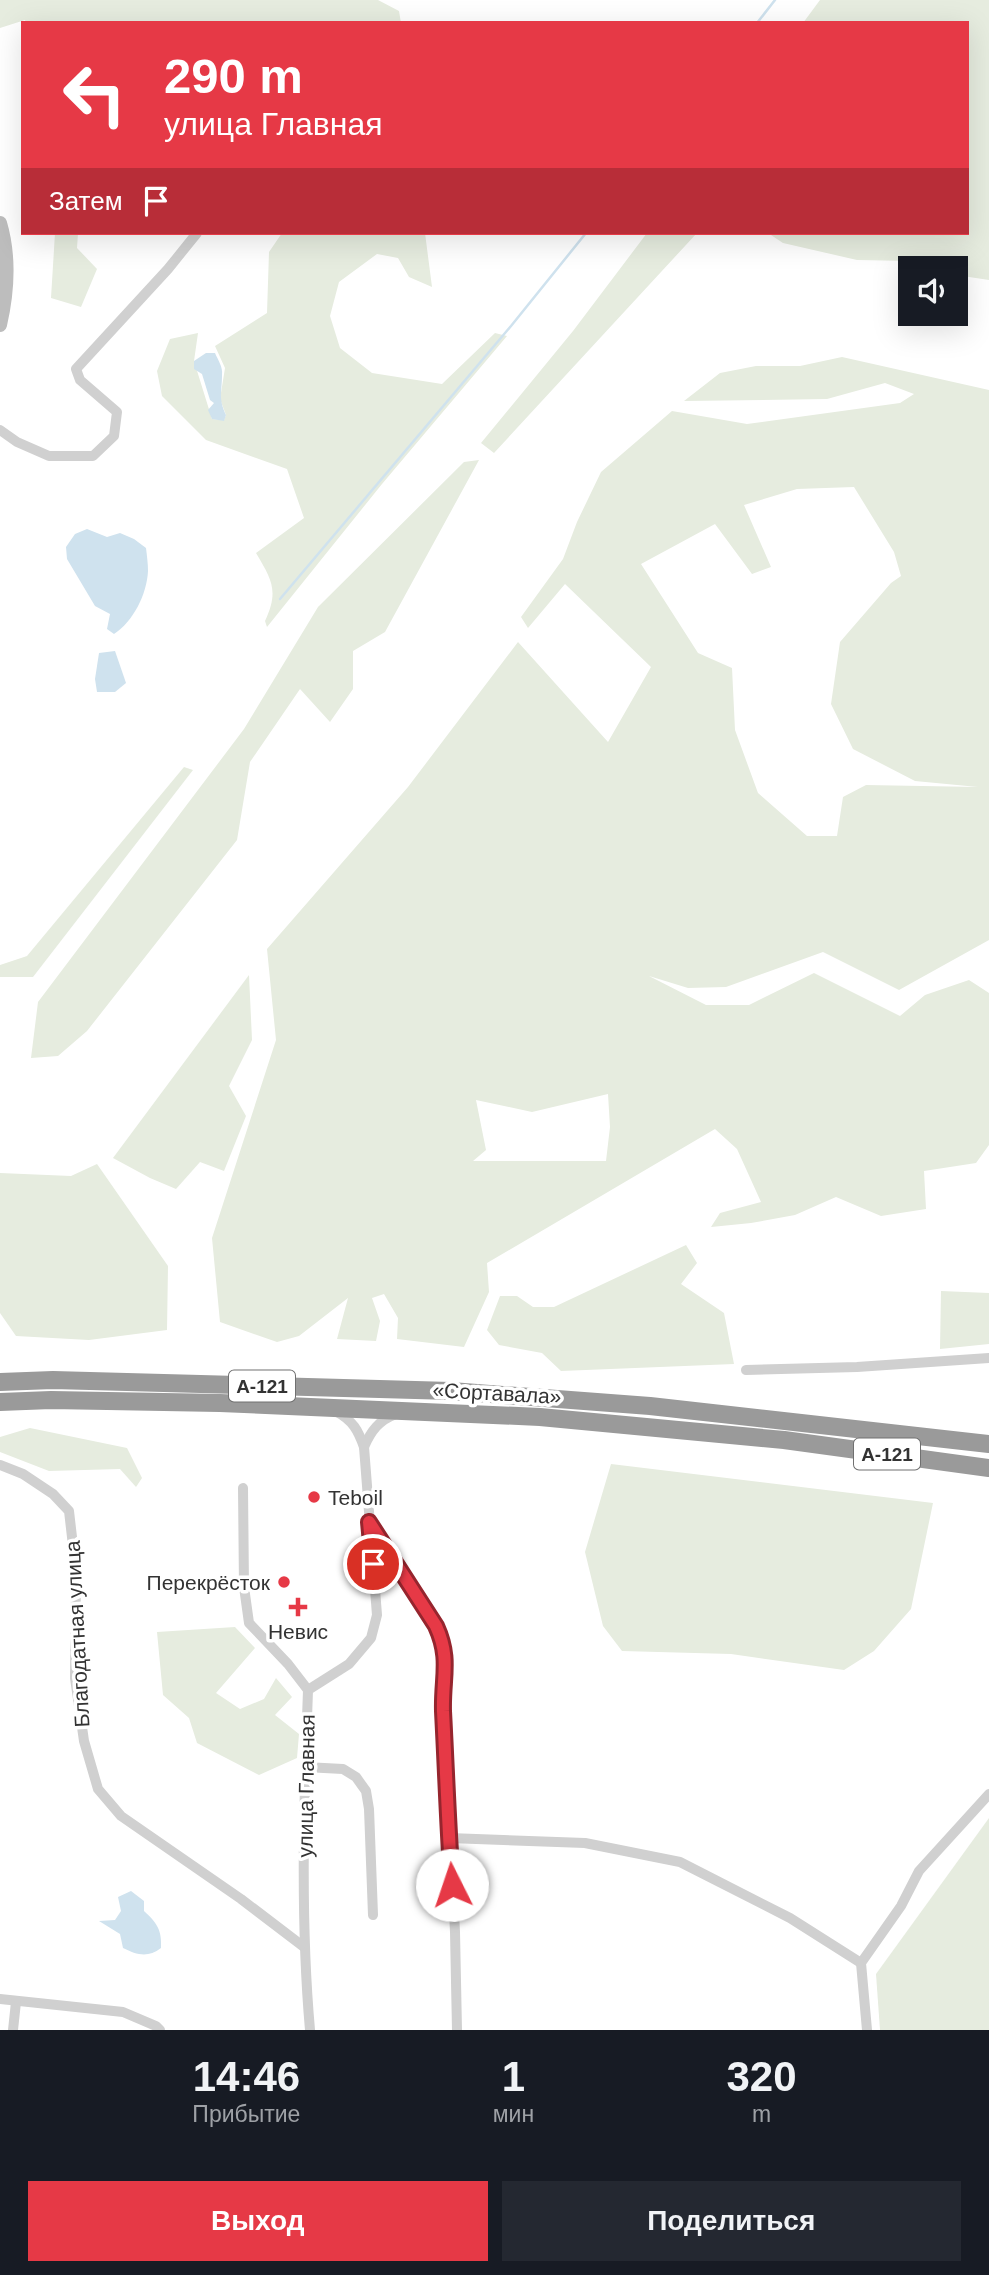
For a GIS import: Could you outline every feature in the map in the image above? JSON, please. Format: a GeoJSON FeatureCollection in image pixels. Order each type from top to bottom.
{"type":"FeatureCollection","features":[{"type":"Feature","properties":{"kind":"highway","name":"«Сортавала»"},"geometry":{"type":"LineString","coordinates":[[0,1382],[53,1380],[451,1391],[650,1406],[989,1444]]}},
{"type":"Feature","properties":{"kind":"highway","name":"«Сортавала»"},"geometry":{"type":"LineString","coordinates":[[0,1402],[61,1400],[309,1406],[540,1417],[784,1440],[989,1468]]}},
{"type":"Feature","properties":{"kind":"street"},"geometry":{"type":"LineString","coordinates":[[0,222],[7,253],[7,284],[0,325]]}},
{"type":"Feature","properties":{"kind":"street"},"geometry":{"type":"LineString","coordinates":[[0,430],[18,442],[49,456],[93,456],[114,436],[117,412],[80,380],[76,369],[168,269],[195,235]]}},
{"type":"Feature","properties":{"kind":"street"},"geometry":{"type":"LineString","coordinates":[[746,1370],[857,1367],[989,1358]]}},
{"type":"Feature","properties":{"kind":"street"},"geometry":{"type":"LineString","coordinates":[[309,1406],[350,1419],[359,1431],[364,1447]]}},
{"type":"Feature","properties":{"kind":"street"},"geometry":{"type":"LineString","coordinates":[[364,1447],[372,1430],[385,1419],[394,1414],[425,1411]]}},
{"type":"Feature","properties":{"kind":"street","name":"улица Главная"},"geometry":{"type":"LineString","coordinates":[[310,2030],[304,1947],[308,1690],[349,1664],[371,1638],[377,1615],[364,1447]]}},
{"type":"Feature","properties":{"kind":"street","name":"Благодатная улица"},"geometry":{"type":"LineString","coordinates":[[1,1467],[23,1474],[53,1494],[69,1511],[76,1572],[75,1678],[83,1741],[98,1789],[121,1816],[241,1899],[304,1947]]}},
{"type":"Feature","properties":{"kind":"street"},"geometry":{"type":"LineString","coordinates":[[243,1488],[244,1587],[249,1623],[288,1664],[308,1690]]}},
{"type":"Feature","properties":{"kind":"street"},"geometry":{"type":"LineString","coordinates":[[369,1522],[436,1626],[444,1644],[443,1699],[455,1931],[457,2030]]}},
{"type":"Feature","properties":{"kind":"street"},"geometry":{"type":"LineString","coordinates":[[305,1767],[343,1769],[356,1777],[366,1791],[373,1915]]}},
{"type":"Feature","properties":{"kind":"street"},"geometry":{"type":"LineString","coordinates":[[867,2030],[861,1964],[901,1906],[919,1871],[989,1794]]}},
{"type":"Feature","properties":{"kind":"street"},"geometry":{"type":"LineString","coordinates":[[449,1838],[585,1843],[680,1862],[790,1918],[861,1964]]}},
{"type":"Feature","properties":{"kind":"street"},"geometry":{"type":"LineString","coordinates":[[0,1999],[123,2012],[160,2030]]}},
{"type":"Feature","properties":{"kind":"street"},"geometry":{"type":"LineString","coordinates":[[13,2030],[16,2002]]}},
{"type":"Feature","properties":{"kind":"shaded area"},"geometry":{"type":"Polygon","coordinates":[[[0,0],[378,0],[399,11],[401,21],[25,20],[0,28],[0,0]]]}},
{"type":"Feature","properties":{"kind":"shaded area"},"geometry":{"type":"Polygon","coordinates":[[[820,0],[989,0],[989,280],[968,277],[968,256],[898,256],[898,261],[857,260],[783,243],[771,235],[969,235],[969,21],[804,21],[820,0]]]}},
{"type":"Feature","properties":{"kind":"shaded area"},"geometry":{"type":"Polygon","coordinates":[[[55,235],[78,235],[77,248],[97,269],[81,307],[51,298],[55,235]]]}},
{"type":"Feature","properties":{"kind":"shaded area"},"geometry":{"type":"Polygon","coordinates":[[[281,235],[425,235],[432,287],[409,277],[398,258],[377,254],[339,282],[330,316],[340,348],[372,373],[442,384],[495,333],[507,336],[382,484],[267,627],[265,621],[272,602],[272,586],[256,553],[304,518],[287,469],[206,440],[162,396],[157,371],[170,339],[198,333],[194,361],[212,419],[224,420],[226,415],[220,399],[225,368],[215,346],[267,313],[269,252],[281,235]]]}},
{"type":"Feature","properties":{"kind":"shaded area"},"geometry":{"type":"Polygon","coordinates":[[[645,235],[695,235],[494,453],[481,443],[573,331],[645,235]]]}},
{"type":"Feature","properties":{"kind":"shaded area"},"geometry":{"type":"Polygon","coordinates":[[[842,357],[989,390],[989,940],[899,990],[823,952],[726,987],[688,988],[649,976],[706,1005],[749,1005],[814,973],[900,1016],[925,995],[969,980],[989,993],[989,1145],[976,1163],[924,1171],[926,1209],[881,1216],[836,1197],[795,1215],[711,1227],[720,1213],[761,1202],[737,1149],[715,1129],[487,1263],[489,1292],[464,1347],[397,1339],[398,1318],[384,1294],[372,1298],[380,1321],[376,1341],[337,1339],[348,1298],[299,1336],[277,1342],[220,1322],[212,1238],[276,1040],[267,949],[408,787],[518,642],[608,742],[651,667],[565,584],[528,628],[521,617],[563,559],[601,472],[672,411],[747,424],[900,403],[914,394],[885,383],[827,399],[684,401],[720,373],[756,366],[800,366],[842,357]],[[854,487],[797,489],[744,505],[771,567],[752,574],[715,524],[641,564],[698,653],[732,668],[735,730],[758,793],[807,836],[837,836],[843,797],[866,785],[978,787],[915,781],[853,749],[831,704],[840,642],[891,583],[901,576],[894,552],[854,487]],[[608,1094],[532,1112],[476,1100],[486,1150],[473,1161],[606,1161],[610,1127],[608,1094]]]}},
{"type":"Feature","properties":{"kind":"shaded area"},"geometry":{"type":"Polygon","coordinates":[[[479,460],[385,632],[353,651],[353,689],[330,722],[300,689],[250,762],[237,840],[87,1031],[58,1056],[31,1058],[38,1002],[244,729],[318,607],[464,462],[479,460]]]}},
{"type":"Feature","properties":{"kind":"shaded area"},"geometry":{"type":"Polygon","coordinates":[[[184,767],[193,770],[33,977],[0,977],[0,965],[27,956],[184,767]]]}},
{"type":"Feature","properties":{"kind":"shaded area"},"geometry":{"type":"Polygon","coordinates":[[[249,975],[252,1040],[229,1086],[246,1116],[224,1171],[200,1162],[176,1189],[113,1158],[249,975]]]}},
{"type":"Feature","properties":{"kind":"shaded area"},"geometry":{"type":"Polygon","coordinates":[[[97,1164],[168,1266],[167,1330],[89,1340],[16,1336],[0,1313],[0,1173],[71,1176],[97,1164]]]}},
{"type":"Feature","properties":{"kind":"shaded area"},"geometry":{"type":"Polygon","coordinates":[[[686,1245],[697,1263],[681,1284],[724,1313],[734,1364],[561,1371],[542,1353],[499,1345],[487,1330],[500,1296],[517,1296],[533,1307],[554,1307],[686,1245]]]}},
{"type":"Feature","properties":{"kind":"shaded area"},"geometry":{"type":"Polygon","coordinates":[[[941,1291],[989,1293],[989,1344],[940,1349],[941,1291]]]}},
{"type":"Feature","properties":{"kind":"shaded area"},"geometry":{"type":"Polygon","coordinates":[[[30,1428],[127,1448],[142,1478],[136,1487],[120,1469],[49,1471],[0,1452],[0,1437],[30,1428]]]}},
{"type":"Feature","properties":{"kind":"shaded area"},"geometry":{"type":"Polygon","coordinates":[[[611,1464],[933,1503],[911,1609],[874,1651],[844,1670],[731,1654],[622,1651],[603,1626],[585,1552],[611,1464]]]}},
{"type":"Feature","properties":{"kind":"shaded area"},"geometry":{"type":"Polygon","coordinates":[[[235,1627],[255,1648],[216,1693],[240,1709],[264,1699],[276,1678],[292,1697],[275,1715],[299,1734],[297,1758],[259,1775],[197,1743],[189,1718],[163,1695],[157,1632],[235,1627]]]}},
{"type":"Feature","properties":{"kind":"shaded area"},"geometry":{"type":"Polygon","coordinates":[[[989,1818],[989,2030],[880,2030],[876,1974],[989,1818]]]}},
{"type":"Feature","properties":{"kind":"water"},"geometry":{"type":"Polygon","coordinates":[[[206,353],[215,353],[221,366],[221,399],[226,415],[224,421],[212,419],[208,410],[214,403],[210,400],[202,374],[194,369],[194,361],[206,353]]]}},
{"type":"Feature","properties":{"kind":"water"},"geometry":{"type":"Polygon","coordinates":[[[87,529],[107,537],[120,533],[146,548],[148,571],[142,598],[133,615],[114,634],[107,629],[110,614],[95,606],[67,559],[66,547],[75,534],[87,529]]]}},
{"type":"Feature","properties":{"kind":"water"},"geometry":{"type":"Polygon","coordinates":[[[115,651],[126,683],[115,692],[97,692],[95,679],[99,653],[115,651]]]}},
{"type":"Feature","properties":{"kind":"water"},"geometry":{"type":"Polygon","coordinates":[[[131,1891],[144,1901],[144,1911],[155,1923],[161,1936],[161,1948],[152,1953],[138,1954],[123,1948],[120,1934],[99,1921],[115,1920],[121,1911],[118,1897],[131,1891]]]}},
{"type":"Feature","properties":{"kind":"waterway"},"geometry":{"type":"LineString","coordinates":[[759,21],[775,0]]}},
{"type":"Feature","properties":{"kind":"waterway"},"geometry":{"type":"LineString","coordinates":[[280,599],[584,235]]}},
{"type":"Feature","properties":{"kind":"place","name":"Teboil"},"geometry":{"type":"Point","coordinates":[314,1497]}},
{"type":"Feature","properties":{"kind":"place","name":"Перекрёсток"},"geometry":{"type":"Point","coordinates":[284,1582]}},
{"type":"Feature","properties":{"kind":"place","name":"Невис"},"geometry":{"type":"Point","coordinates":[298,1607]}},
{"type":"Feature","properties":{"kind":"route"},"geometry":{"type":"LineString","coordinates":[[373,1564],[369,1522],[436,1626],[444,1644],[443,1699],[452,1885]]}}]}
